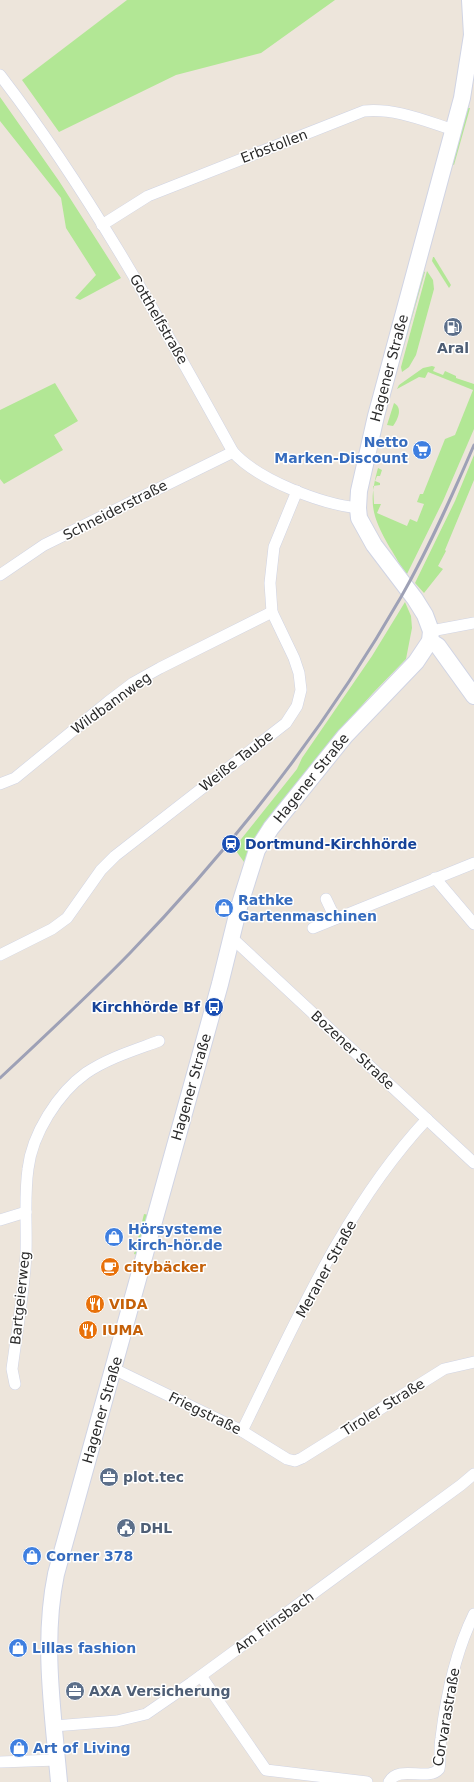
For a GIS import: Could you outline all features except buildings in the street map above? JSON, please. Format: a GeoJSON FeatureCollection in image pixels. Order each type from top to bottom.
{"type":"FeatureCollection","features":[{"type":"Feature","properties":{"kind":"main road","name":"Hagener Straße"},"geometry":{"type":"LineString","coordinates":[[59,1782],[49,1651],[53,1590],[66,1536],[114,1369],[248,877],[257,850],[263,839],[345,736],[416,662],[430,636],[415,599],[374,545],[359,518],[359,491],[376,416],[462,98],[472,35],[470,0]]}},
{"type":"Feature","properties":{"kind":"main road"},"geometry":{"type":"LineString","coordinates":[[430,636],[474,696]]}},
{"type":"Feature","properties":{"kind":"street","name":"Gotthelfstraße"},"geometry":{"type":"LineString","coordinates":[[0,75],[48,142],[141,285],[233,452],[240,460],[272,480],[339,506],[358,508]]}},
{"type":"Feature","properties":{"kind":"street","name":"Erbstollen"},"geometry":{"type":"LineString","coordinates":[[102,224],[148,196],[364,110],[393,111],[454,130]]}},
{"type":"Feature","properties":{"kind":"street","name":"Schneiderstraße"},"geometry":{"type":"LineString","coordinates":[[0,575],[44,546],[233,452]]}},
{"type":"Feature","properties":{"kind":"street","name":"Weiße Taube"},"geometry":{"type":"LineString","coordinates":[[0,955],[52,929],[67,918],[101,870],[116,856],[286,723],[297,706],[301,690],[299,674],[294,658],[272,612],[270,583],[274,547],[298,491]]}},
{"type":"Feature","properties":{"kind":"street","name":"Wildbannweg"},"geometry":{"type":"LineString","coordinates":[[0,784],[15,778],[133,683],[272,612]]}},
{"type":"Feature","properties":{"kind":"street"},"geometry":{"type":"LineString","coordinates":[[430,636],[474,623]]}},
{"type":"Feature","properties":{"kind":"street"},"geometry":{"type":"LineString","coordinates":[[313,928],[474,863]]}},
{"type":"Feature","properties":{"kind":"street"},"geometry":{"type":"LineString","coordinates":[[436,878],[474,924]]}},
{"type":"Feature","properties":{"kind":"street"},"geometry":{"type":"LineString","coordinates":[[326,899],[335,918]]}},
{"type":"Feature","properties":{"kind":"street","name":"Bozener Straße"},"geometry":{"type":"LineString","coordinates":[[232,938],[474,1163]]}},
{"type":"Feature","properties":{"kind":"street","name":"Bartgeierweg"},"geometry":{"type":"LineString","coordinates":[[14,1384],[12,1369],[26,1254],[28,1168],[36,1138],[48,1114],[68,1089],[87,1072],[121,1055],[159,1041]]}},
{"type":"Feature","properties":{"kind":"street","name":"Meraner Straße"},"geometry":{"type":"LineString","coordinates":[[242,1431],[315,1284],[344,1234],[405,1144],[427,1119]]}},
{"type":"Feature","properties":{"kind":"street"},"geometry":{"type":"LineString","coordinates":[[0,1220],[26,1212]]}},
{"type":"Feature","properties":{"kind":"street","name":"Tiroler Straße"},"geometry":{"type":"LineString","coordinates":[[295,1461],[444,1369],[474,1362]]}},
{"type":"Feature","properties":{"kind":"street","name":"Friegstraße"},"geometry":{"type":"LineString","coordinates":[[114,1369],[242,1431],[287,1459],[295,1461]]}},
{"type":"Feature","properties":{"kind":"street","name":"Am Flinsbach"},"geometry":{"type":"LineString","coordinates":[[54,1726],[118,1721],[146,1714],[201,1676],[455,1490],[474,1474]]}},
{"type":"Feature","properties":{"kind":"street","name":"Corvarastraße"},"geometry":{"type":"LineString","coordinates":[[389,1782],[391,1778],[398,1775],[430,1775],[437,1773],[439,1769],[440,1741],[444,1710],[454,1665],[466,1630],[474,1614]]}},
{"type":"Feature","properties":{"kind":"street"},"geometry":{"type":"LineString","coordinates":[[201,1676],[266,1770],[366,1782]]}},
{"type":"Feature","properties":{"kind":"street"},"geometry":{"type":"LineString","coordinates":[[0,1762],[57,1760]]}},
{"type":"Feature","properties":{"kind":"green space"},"geometry":{"type":"Polygon","coordinates":[[[127,0],[335,0],[261,53],[176,75],[59,132],[22,80],[127,0]]]}},
{"type":"Feature","properties":{"kind":"green space"},"geometry":{"type":"Polygon","coordinates":[[[0,97],[59,181],[121,278],[80,300],[75,298],[96,275],[66,228],[61,198],[0,121],[0,97]]]}},
{"type":"Feature","properties":{"kind":"green space"},"geometry":{"type":"Polygon","coordinates":[[[468,108],[470,108],[454,165],[452,164],[468,108]]]}},
{"type":"Feature","properties":{"kind":"green space"},"geometry":{"type":"Polygon","coordinates":[[[433,257],[451,285],[449,288],[432,261],[433,257]]]}},
{"type":"Feature","properties":{"kind":"green space"},"geometry":{"type":"Polygon","coordinates":[[[423,271],[425,272],[397,367],[423,271]]]}},
{"type":"Feature","properties":{"kind":"green space"},"geometry":{"type":"Polygon","coordinates":[[[427,271],[433,280],[434,289],[416,355],[409,367],[402,372],[401,367],[427,271]]]}},
{"type":"Feature","properties":{"kind":"green space"},"geometry":{"type":"Polygon","coordinates":[[[432,366],[435,367],[433,371],[443,375],[445,371],[456,376],[456,378],[474,384],[474,429],[443,501],[407,574],[400,565],[379,527],[374,510],[373,490],[374,504],[381,504],[377,513],[407,526],[410,519],[417,522],[424,504],[417,502],[420,494],[423,494],[445,439],[455,435],[473,390],[428,372],[425,378],[419,377],[397,389],[399,385],[423,368],[432,366]]]}},
{"type":"Feature","properties":{"kind":"green space"},"geometry":{"type":"Polygon","coordinates":[[[55,383],[78,421],[54,435],[63,450],[4,484],[0,479],[0,410],[55,383]]]}},
{"type":"Feature","properties":{"kind":"green space"},"geometry":{"type":"Polygon","coordinates":[[[394,403],[397,405],[399,414],[393,426],[387,425],[394,403]]]}},
{"type":"Feature","properties":{"kind":"green space"},"geometry":{"type":"Polygon","coordinates":[[[474,455],[474,480],[445,550],[446,551],[438,566],[443,569],[424,593],[415,583],[455,501],[474,455]]]}},
{"type":"Feature","properties":{"kind":"green space"},"geometry":{"type":"Polygon","coordinates":[[[378,468],[382,470],[380,476],[377,476],[375,481],[380,483],[380,485],[374,486],[375,480],[378,468]]]}},
{"type":"Feature","properties":{"kind":"green space"},"geometry":{"type":"Polygon","coordinates":[[[405,602],[411,616],[412,628],[406,659],[331,740],[255,837],[244,862],[234,848],[297,769],[302,758],[372,656],[405,602]]]}},
{"type":"Feature","properties":{"kind":"green space"},"geometry":{"type":"Polygon","coordinates":[[[144,1214],[149,1215],[138,1255],[134,1254],[144,1214]]]}},
{"type":"Feature","properties":{"kind":"railway"},"geometry":{"type":"LineString","coordinates":[[0,1078],[82,1001],[168,912],[241,827],[310,738],[342,692],[401,597],[431,541],[474,445]]}},
{"type":"Feature","properties":{"kind":"place","name":"Aral"},"geometry":{"type":"Point","coordinates":[453,327]}},
{"type":"Feature","properties":{"kind":"place","name":"Netto Marken-Discount"},"geometry":{"type":"Point","coordinates":[422,450]}},
{"type":"Feature","properties":{"kind":"place","name":"Dortmund-Kirchhörde"},"geometry":{"type":"Point","coordinates":[231,844]}},
{"type":"Feature","properties":{"kind":"place","name":"Rathke Gartenmaschinen"},"geometry":{"type":"Point","coordinates":[224,908]}},
{"type":"Feature","properties":{"kind":"place","name":"Kirchhörde Bf"},"geometry":{"type":"Point","coordinates":[214,1007]}},
{"type":"Feature","properties":{"kind":"place","name":"Hörsysteme kirch-hör.de"},"geometry":{"type":"Point","coordinates":[114,1237]}},
{"type":"Feature","properties":{"kind":"place","name":"citybäcker"},"geometry":{"type":"Point","coordinates":[110,1267]}},
{"type":"Feature","properties":{"kind":"place","name":"VIDA"},"geometry":{"type":"Point","coordinates":[95,1304]}},
{"type":"Feature","properties":{"kind":"place","name":"IUMA"},"geometry":{"type":"Point","coordinates":[88,1330]}},
{"type":"Feature","properties":{"kind":"place","name":"plot.tec"},"geometry":{"type":"Point","coordinates":[109,1477]}},
{"type":"Feature","properties":{"kind":"place","name":"DHL"},"geometry":{"type":"Point","coordinates":[126,1528]}},
{"type":"Feature","properties":{"kind":"place","name":"Corner 378"},"geometry":{"type":"Point","coordinates":[32,1556]}},
{"type":"Feature","properties":{"kind":"place","name":"Lillas fashion"},"geometry":{"type":"Point","coordinates":[18,1648]}},
{"type":"Feature","properties":{"kind":"place","name":"AXA Versicherung"},"geometry":{"type":"Point","coordinates":[75,1691]}},
{"type":"Feature","properties":{"kind":"place","name":"Art of Living"},"geometry":{"type":"Point","coordinates":[19,1748]}}]}
